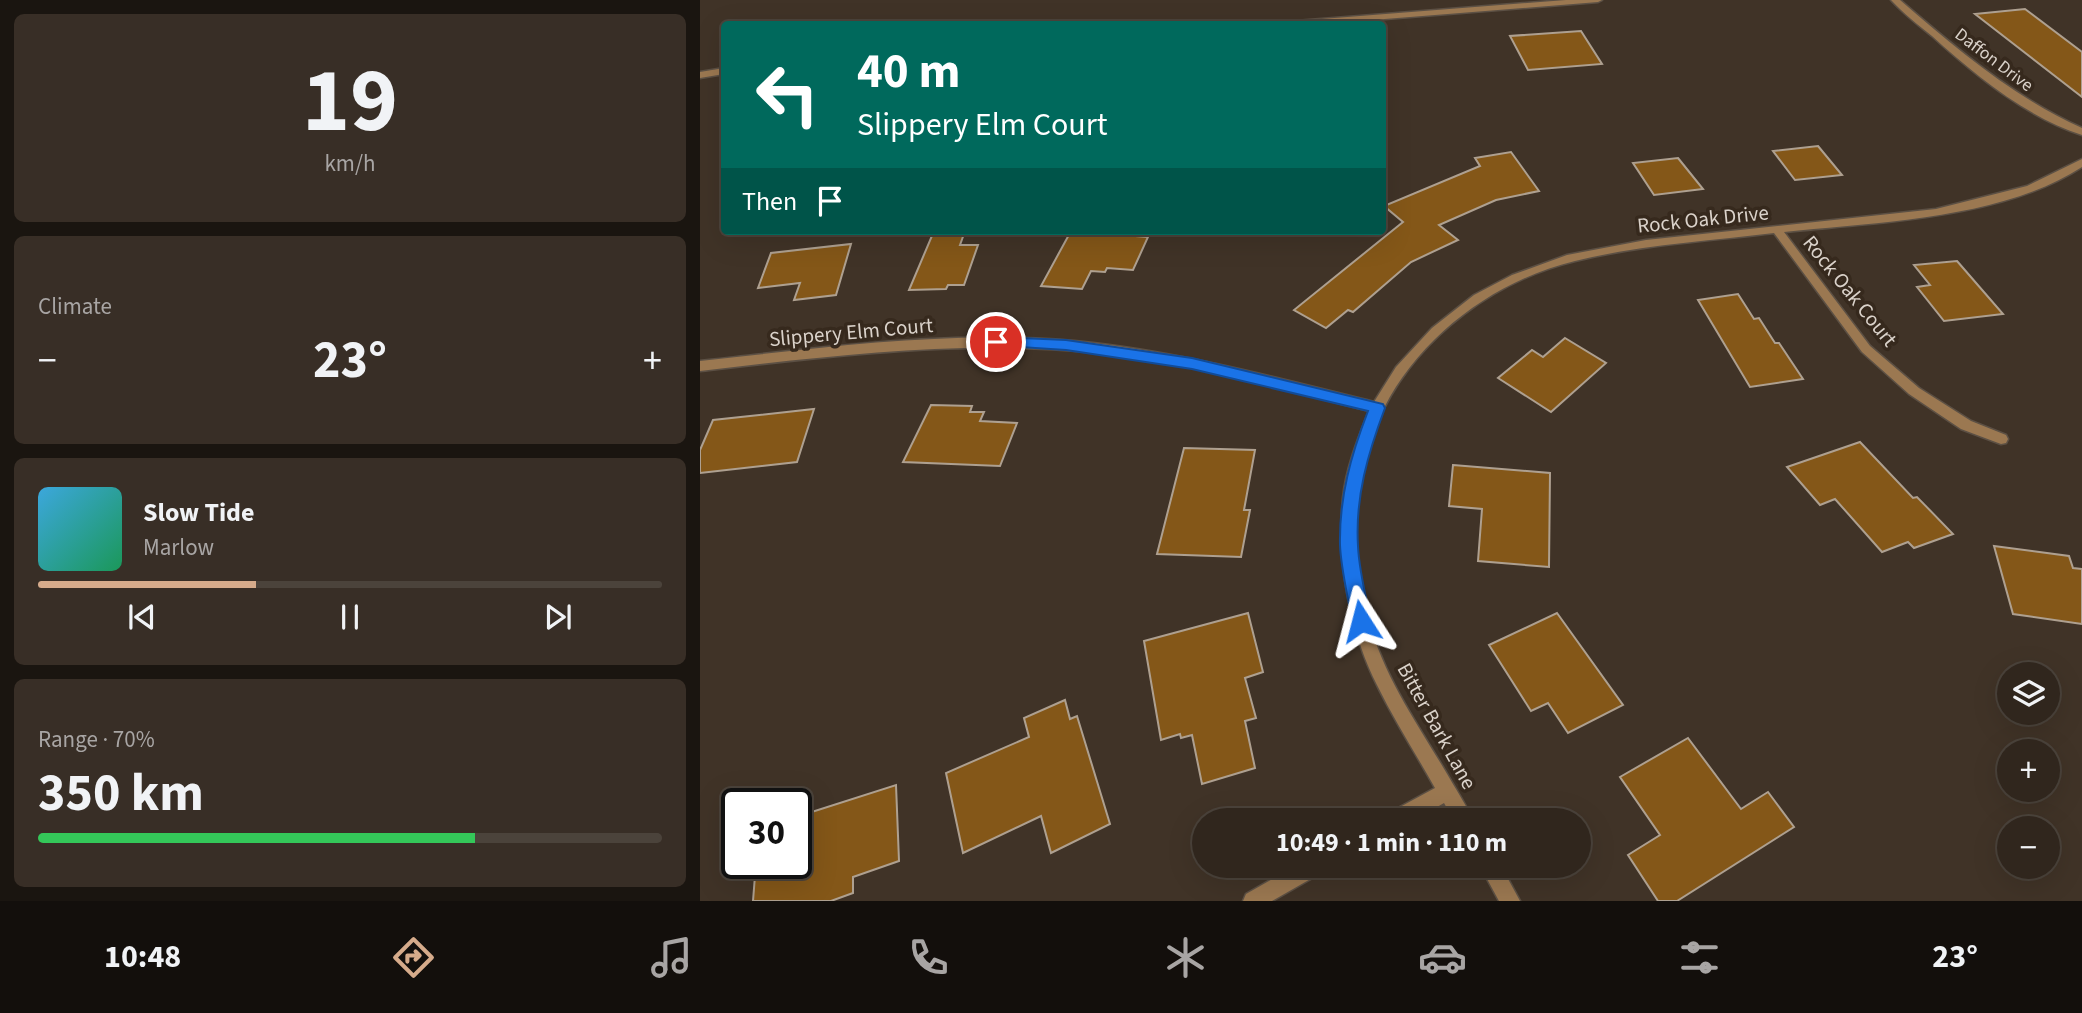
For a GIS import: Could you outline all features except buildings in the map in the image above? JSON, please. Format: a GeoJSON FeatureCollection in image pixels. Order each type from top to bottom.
{"type":"FeatureCollection","features":[{"type":"Feature","properties":{"kind":"street"},"geometry":{"type":"LineString","coordinates":[[1334,21],[1598,0]]}},
{"type":"Feature","properties":{"kind":"street","name":"Daffon Drive"},"geometry":{"type":"LineString","coordinates":[[1895,0],[1981,74],[2018,100],[2082,132]]}},
{"type":"Feature","properties":{"kind":"street"},"geometry":{"type":"LineString","coordinates":[[700,75],[721,72]]}},
{"type":"Feature","properties":{"kind":"street","name":"Rock Oak Drive"},"geometry":{"type":"LineString","coordinates":[[1377,408],[1401,370],[1436,331],[1478,298],[1516,278],[1571,258],[1615,248],[1908,216],[1976,204],[2031,187],[2082,162]]}},
{"type":"Feature","properties":{"kind":"street","name":"Rock Oak Court"},"geometry":{"type":"LineString","coordinates":[[1777,230],[1866,349],[1914,391],[1966,425],[2001,439]]}},
{"type":"Feature","properties":{"kind":"street","name":"Slippery Elm Court"},"geometry":{"type":"LineString","coordinates":[[700,366],[909,344],[1049,344],[1192,364],[1377,408]]}},
{"type":"Feature","properties":{"kind":"street","name":"Bitter Bark Lane"},"geometry":{"type":"LineString","coordinates":[[1377,408],[1361,450],[1350,496],[1349,547],[1361,621],[1382,680],[1457,808]]}},
{"type":"Feature","properties":{"kind":"street"},"geometry":{"type":"LineString","coordinates":[[1417,808],[1447,791]]}},
{"type":"Feature","properties":{"kind":"street"},"geometry":{"type":"LineString","coordinates":[[1253,901],[1293,878]]}},
{"type":"Feature","properties":{"kind":"street"},"geometry":{"type":"LineString","coordinates":[[1497,878],[1510,901]]}},
{"type":"Feature","properties":{"kind":"route"},"geometry":{"type":"LineString","coordinates":[[996,342],[1066,345],[1117,351],[1238,374],[1377,408],[1361,450],[1350,496],[1349,547],[1361,621]]}}]}
